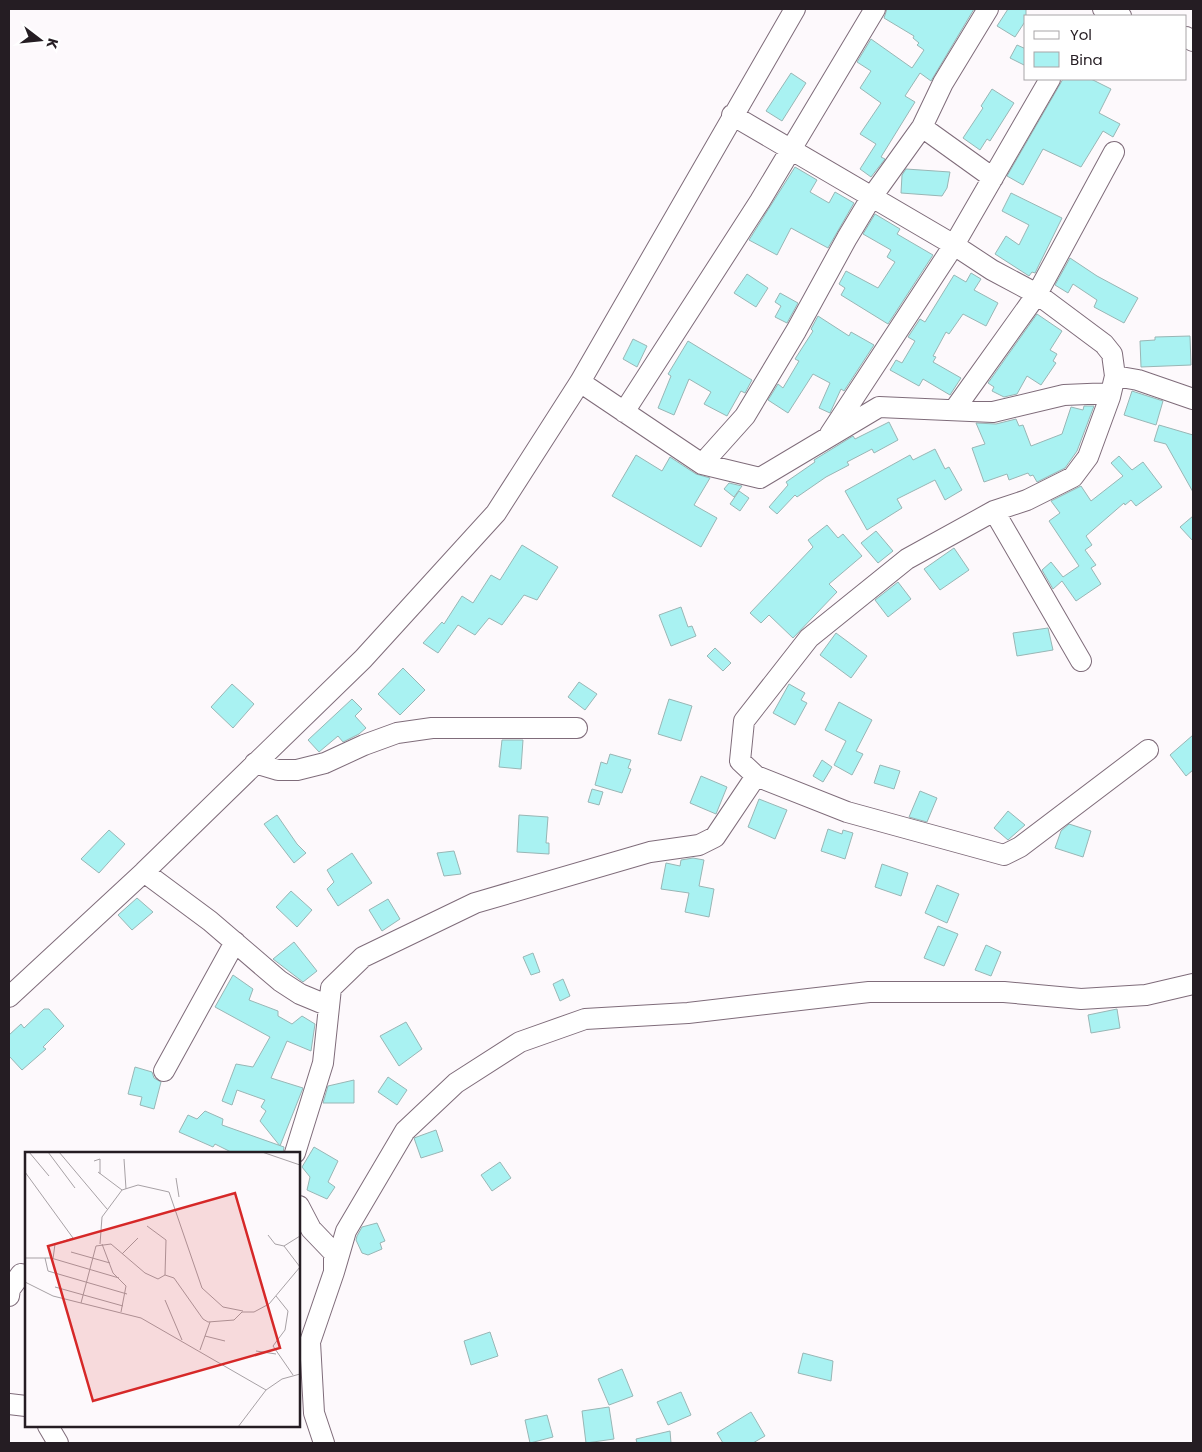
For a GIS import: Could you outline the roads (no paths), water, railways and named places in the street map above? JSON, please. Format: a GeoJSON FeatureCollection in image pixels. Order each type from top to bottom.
{"type":"FeatureCollection","features":[{"type":"Feature","properties":{"kind":"street"},"geometry":{"type":"LineString","coordinates":[[9,997],[144,872],[364,659],[496,513],[580,382],[732,115],[795,9]]}},
{"type":"Feature","properties":{"kind":"street"},"geometry":{"type":"LineString","coordinates":[[624,412],[760,202],[875,9]]}},
{"type":"Feature","properties":{"kind":"street"},"geometry":{"type":"LineString","coordinates":[[702,464],[745,416],[871,198],[922,127],[943,83],[988,9]]}},
{"type":"Feature","properties":{"kind":"street"},"geometry":{"type":"LineString","coordinates":[[828,438],[954,245],[1049,80]]}},
{"type":"Feature","properties":{"kind":"street"},"geometry":{"type":"LineString","coordinates":[[732,115],[954,245],[992,270],[1037,294],[1109,349],[1112,354],[1113,385],[1088,456],[1073,477],[1027,500],[994,511],[907,559],[809,638],[744,721],[740,762],[756,776],[846,812],[1004,856],[1020,847],[1148,750]]}},
{"type":"Feature","properties":{"kind":"street"},"geometry":{"type":"LineString","coordinates":[[922,127],[993,178]]}},
{"type":"Feature","properties":{"kind":"street"},"geometry":{"type":"LineString","coordinates":[[954,410],[1037,294],[1114,152]]}},
{"type":"Feature","properties":{"kind":"street"},"geometry":{"type":"LineString","coordinates":[[580,382],[702,464],[760,478],[879,407],[993,412],[1138,380],[1193,400]]}},
{"type":"Feature","properties":{"kind":"street"},"geometry":{"type":"LineString","coordinates":[[994,511],[1081,661]]}},
{"type":"Feature","properties":{"kind":"street"},"geometry":{"type":"LineString","coordinates":[[255,763],[278,770],[297,770],[325,763],[364,745],[397,733],[432,728],[577,728]]}},
{"type":"Feature","properties":{"kind":"street"},"geometry":{"type":"LineString","coordinates":[[295,1152],[323,1063],[331,988],[363,957],[475,903],[650,852],[699,845],[715,837],[756,776]]}},
{"type":"Feature","properties":{"kind":"street"},"geometry":{"type":"LineString","coordinates":[[144,872],[235,942],[280,981],[300,994],[329,1006]]}},
{"type":"Feature","properties":{"kind":"street"},"geometry":{"type":"LineString","coordinates":[[164,1071],[235,942]]}},
{"type":"Feature","properties":{"kind":"street"},"geometry":{"type":"LineString","coordinates":[[324,1443],[314,1413],[310,1342],[346,1231],[406,1131],[456,1083],[520,1042],[585,1019],[688,1013],[869,992],[1004,992],[1081,999],[1146,995],[1193,984]]}},
{"type":"Feature","properties":{"kind":"street"},"geometry":{"type":"LineString","coordinates":[[300,1209],[305,1225],[334,1253],[334,1272]]}},
{"type":"Feature","properties":{"kind":"street"},"geometry":{"type":"LineString","coordinates":[[9,1296],[10,1289],[21,1274]]}},
{"type":"Feature","properties":{"kind":"street"},"geometry":{"type":"LineString","coordinates":[[9,1404],[25,1406]]}},
{"type":"Feature","properties":{"kind":"street"},"geometry":{"type":"LineString","coordinates":[[49,1427],[58,1443]]}}]}
